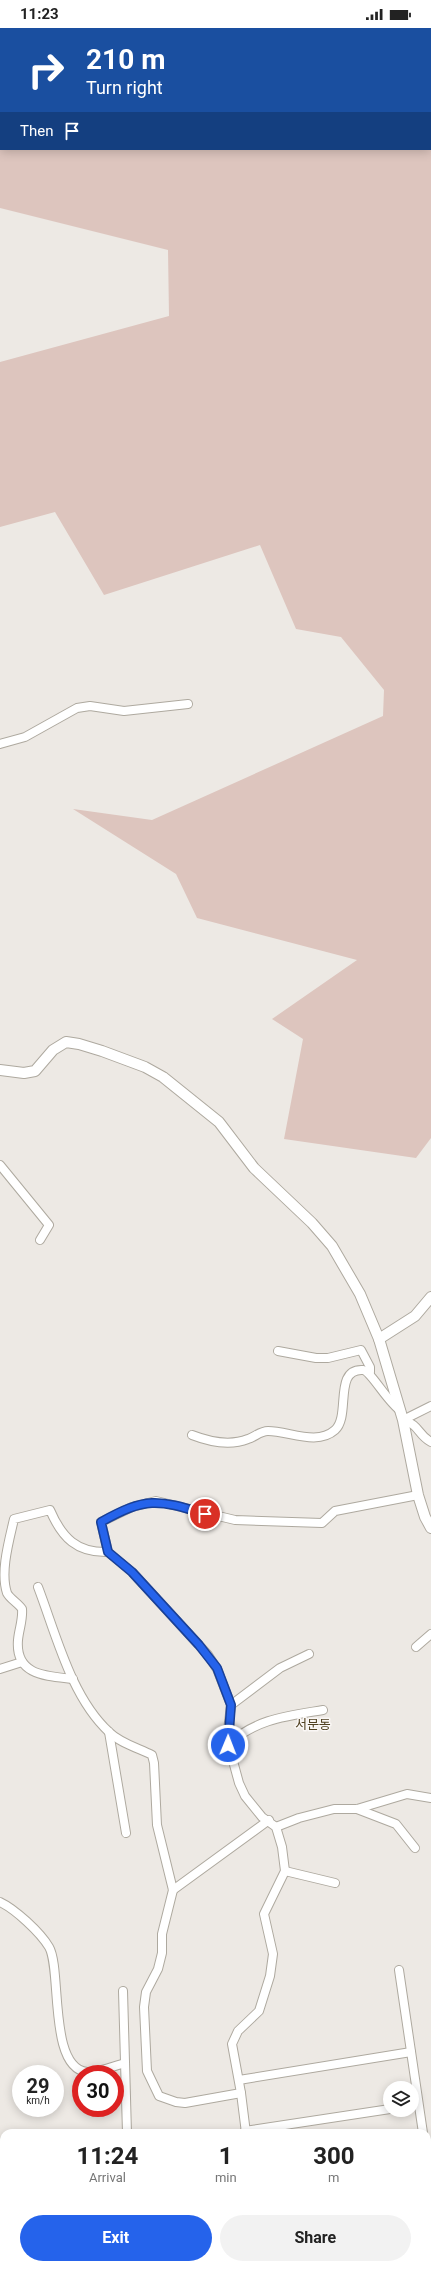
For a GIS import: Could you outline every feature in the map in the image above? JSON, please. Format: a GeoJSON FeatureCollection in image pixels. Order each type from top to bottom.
{"type":"FeatureCollection","features":[{"type":"Feature","properties":{"kind":"street"},"geometry":{"type":"LineString","coordinates":[[0,744],[25,737],[77,708],[90,706],[124,711],[188,704]]}},
{"type":"Feature","properties":{"kind":"street"},"geometry":{"type":"LineString","coordinates":[[0,1070],[24,1072],[35,1071],[54,1050],[66,1042],[79,1044],[102,1051],[164,1077],[218,1122],[254,1168],[312,1223],[332,1246],[360,1294],[379,1339],[402,1416],[418,1495],[425,1517],[431,1528]]}},
{"type":"Feature","properties":{"kind":"street"},"geometry":{"type":"LineString","coordinates":[[0,1165],[49,1224],[40,1240]]}},
{"type":"Feature","properties":{"kind":"street"},"geometry":{"type":"LineString","coordinates":[[379,1339],[415,1316],[431,1297]]}},
{"type":"Feature","properties":{"kind":"street"},"geometry":{"type":"LineString","coordinates":[[278,1351],[316,1358],[328,1358],[361,1350],[370,1367],[370,1372],[387,1401],[402,1416],[414,1423],[424,1439],[431,1442]]}},
{"type":"Feature","properties":{"kind":"street"},"geometry":{"type":"LineString","coordinates":[[192,1434],[219,1442],[243,1441],[267,1431],[309,1437],[329,1433],[339,1425],[343,1413],[343,1390],[346,1379],[351,1373],[362,1370],[370,1372]]}},
{"type":"Feature","properties":{"kind":"street"},"geometry":{"type":"LineString","coordinates":[[402,1416],[431,1406]]}},
{"type":"Feature","properties":{"kind":"street"},"geometry":{"type":"LineString","coordinates":[[246,2129],[239,2080],[232,2044],[238,2031],[259,2011],[270,1976],[273,1954],[264,1914],[285,1871],[276,1827],[262,1817],[245,1796],[234,1772],[228,1745],[231,1705],[217,1668],[208,1655],[132,1572],[108,1552],[101,1522],[132,1507],[156,1502],[235,1520],[322,1523],[334,1512],[418,1495]]}},
{"type":"Feature","properties":{"kind":"street"},"geometry":{"type":"LineString","coordinates":[[73,1679],[45,1676],[32,1671],[22,1662],[18,1651],[22,1609],[8,1595],[3,1584],[3,1572],[14,1519],[50,1510],[56,1526],[79,1548],[92,1552],[108,1552]]}},
{"type":"Feature","properties":{"kind":"street"},"geometry":{"type":"LineString","coordinates":[[38,1587],[73,1679],[82,1696],[109,1732],[133,1747],[152,1755],[154,1763],[157,1825],[173,1890],[162,1934],[162,1953],[158,1969],[146,1992],[144,2007],[146,2071],[159,2096],[176,2102],[185,2103],[241,2093]]}},
{"type":"Feature","properties":{"kind":"street"},"geometry":{"type":"LineString","coordinates":[[416,1647],[431,1634]]}},
{"type":"Feature","properties":{"kind":"street"},"geometry":{"type":"LineString","coordinates":[[231,1705],[280,1668],[309,1654]]}},
{"type":"Feature","properties":{"kind":"street"},"geometry":{"type":"LineString","coordinates":[[0,1669],[22,1662]]}},
{"type":"Feature","properties":{"kind":"street"},"geometry":{"type":"LineString","coordinates":[[228,1745],[260,1722],[282,1716],[323,1710]]}},
{"type":"Feature","properties":{"kind":"street"},"geometry":{"type":"LineString","coordinates":[[109,1732],[126,1833]]}},
{"type":"Feature","properties":{"kind":"street"},"geometry":{"type":"LineString","coordinates":[[276,1827],[299,1818],[334,1809],[357,1809],[407,1794],[431,1798]]}},
{"type":"Feature","properties":{"kind":"street"},"geometry":{"type":"LineString","coordinates":[[357,1809],[396,1824],[415,1848]]}},
{"type":"Feature","properties":{"kind":"street"},"geometry":{"type":"LineString","coordinates":[[173,1890],[268,1820]]}},
{"type":"Feature","properties":{"kind":"street"},"geometry":{"type":"LineString","coordinates":[[285,1871],[335,1883]]}},
{"type":"Feature","properties":{"kind":"street"},"geometry":{"type":"LineString","coordinates":[[0,1902],[30,1925],[49,1947],[53,1958],[56,2011],[66,2052],[74,2065],[86,2072],[125,2063]]}},
{"type":"Feature","properties":{"kind":"street"},"geometry":{"type":"LineString","coordinates":[[399,1970],[414,2081]]}},
{"type":"Feature","properties":{"kind":"street"},"geometry":{"type":"LineString","coordinates":[[122,1991],[127,2129]]}},
{"type":"Feature","properties":{"kind":"street"},"geometry":{"type":"LineString","coordinates":[[239,2080],[411,2052]]}},
{"type":"Feature","properties":{"kind":"street"},"geometry":{"type":"LineString","coordinates":[[265,2129],[383,2110]]}},
{"type":"Feature","properties":{"kind":"street"},"geometry":{"type":"LineString","coordinates":[[419,2117],[422,2129]]}},
{"type":"Feature","properties":{"kind":"shaded area"},"geometry":{"type":"Polygon","coordinates":[[[0,150],[431,150],[431,1138],[416,1158],[284,1139],[303,1039],[272,1019],[357,960],[197,918],[176,874],[73,809],[152,820],[383,716],[384,690],[341,637],[296,629],[260,545],[104,595],[55,512],[0,527],[0,362],[169,316],[168,250],[0,208],[0,150]]]}},
{"type":"Feature","properties":{"kind":"district","name":"서문동"},"geometry":{"type":"Point","coordinates":[313,1724]}},
{"type":"Feature","properties":{"kind":"route"},"geometry":{"type":"LineString","coordinates":[[205,1514],[173,1504],[156,1502],[132,1507],[101,1522],[108,1552],[132,1572],[208,1655],[217,1668],[222,1686],[231,1705],[227,1739],[228,1745]]}}]}
